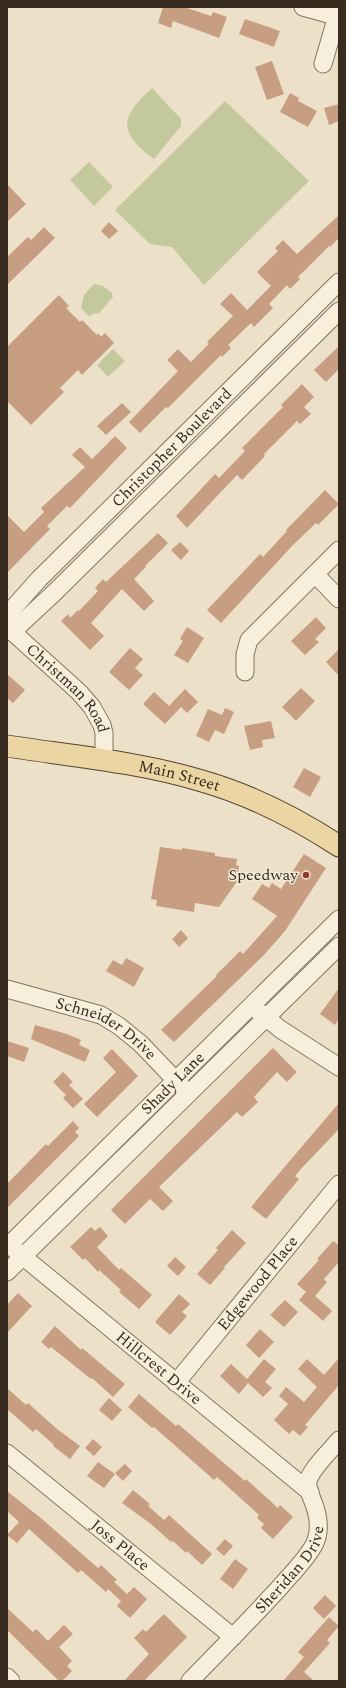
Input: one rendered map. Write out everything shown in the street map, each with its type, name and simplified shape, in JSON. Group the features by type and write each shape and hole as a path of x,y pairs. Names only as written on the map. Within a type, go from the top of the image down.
{"main road":[{"name":"Main Street","path":"7,746 160,770 201,780 266,804 339,846"}],"street":[{"path":"303,7 338,17 324,64"},
{"name":"Christopher Boulevard","path":"7,615 39,578 339,282"},
{"name":"Christopher Boulevard","path":"9,630 55,592 339,311"},
{"path":"245,672 245,654 249,640 339,550"},
{"path":"315,574 339,599"},
{"name":"Christman Road","path":"9,630 79,692 92,707 102,725 104,733 104,761"},
{"name":"Shady Lane","path":"8,1245 339,919"},
{"name":"Shady Lane","path":"7,1272 339,946"},
{"name":"Schneider Drive","path":"7,989 102,1015 119,1026 141,1044 189,1094"},
{"path":"252,1006 266,1019 339,1067"},
{"name":"Edgewood Place","path":"176,1383 339,1184"},
{"name":"Hillcrest Drive","path":"8,1245 310,1492"},
{"name":"Sheridan Drive","path":"190,1681 293,1572 316,1541 318,1513 310,1492 308,1481 311,1473 339,1440"},
{"name":"Joss Place","path":"7,1453 233,1637"},
{"path":"7,1677 11,1681"}],"green space":[{"path":"152,88 181,119 181,126 154,159 134,141 129,133 127,125 133,108"},
{"path":"225,101 309,181 204,285 172,247 150,244 115,210"},
{"path":"89,162 113,187 94,206 70,180"},
{"path":"94,284 103,286 112,293 113,297 99,313 92,314 90,317 81,308 84,295"},
{"path":"113,349 125,361 108,377 97,365"}],"building":[{"path":"163,7 184,7 211,16 213,12 227,17 219,38 173,21 171,28 158,23"},
{"path":"245,19 280,31 274,47 239,34"},
{"path":"272,61 284,94 267,100 255,67"},
{"path":"290,93 299,98 298,101 317,111 308,127 280,112"},
{"path":"339,104 339,121 329,125 324,108"},
{"path":"7,184 26,204 7,222"},
{"path":"339,215 339,238 298,277 300,279 290,289 287,285 269,304 273,308 254,327 251,323 228,345 231,348 222,357 221,355 168,408 166,407 140,433 129,422 178,371 167,360 178,349 191,362 209,344 207,342 233,316 220,304 231,293 247,310 271,286 257,272 278,251 275,248 283,240 297,254"},
{"path":"109,222 118,231 109,239 101,231"},
{"path":"44,227 55,238 7,285 7,257 28,237 31,240"},
{"path":"59,295 69,306 66,308 80,322 82,320 101,337 105,333 114,343 82,375 78,370 60,388 64,392 31,425 7,401 7,347"},
{"path":"339,346 339,369 326,382 314,370"},
{"path":"302,384 314,397 304,407 311,414 300,424 297,421 264,454 265,456 242,480 237,475 187,528 176,516 215,474 219,478 245,451 242,448 283,407 281,405"},
{"path":"122,403 131,412 106,435 97,426"},
{"path":"115,436 127,448 70,508 67,506 47,526 50,529 7,573 7,515 24,532 44,512 41,508 85,467 72,455 80,447 92,459"},
{"path":"325,490 339,504 318,525 316,523 293,545 221,623 207,610 260,554 263,557 287,531 286,530"},
{"path":"158,533 168,543 134,579 154,601 144,611 122,589 91,623 104,636 90,650 61,621 68,614 70,618 78,610 79,611 98,591 95,588 103,579 106,582"},
{"path":"180,542 189,551 181,560 171,550"},
{"path":"316,617 326,628 315,639 319,642 305,655 291,641"},
{"path":"187,627 204,638 188,663 174,655 183,641 180,639"},
{"path":"130,648 143,659 135,668 143,675 129,690 109,672"},
{"path":"339,649 339,676 326,662"},
{"path":"7,674 25,690 13,703 7,698"},
{"path":"301,688 315,701 296,721 282,707"},
{"path":"185,689 198,702 187,713 181,707 165,724 143,704 154,692 169,706"},
{"path":"225,708 234,712 224,734 215,730 209,742 196,736 208,709 222,715"},
{"path":"271,721 275,738 262,740 263,747 250,750 244,726"},
{"path":"304,768 321,777 310,797 293,787"},
{"path":"160,847 182,850 182,848 215,853 215,856 237,859 236,865 239,866 236,883 219,907 195,903 194,912 156,906 157,900 151,899"},
{"path":"304,854 326,868 285,931 264,955 174,1042 161,1030 217,976 216,975 240,951 243,954 277,916 252,899 262,884 269,888 272,883 281,889"},
{"path":"181,930 188,938 179,947 172,939"},
{"path":"126,958 144,968 134,987 106,971 113,960 122,965"},
{"path":"339,988 339,1019 335,1025 320,1014"},
{"path":"35,1025 67,1034 81,1040 79,1045 90,1050 85,1062 31,1039"},
{"path":"7,1041 29,1048 24,1062 7,1056"},
{"path":"273,1048 297,1072 287,1082 277,1072 254,1097 258,1102 242,1117 237,1112 159,1187 173,1201 163,1211 150,1199 125,1224 111,1210"},
{"path":"112,1049 138,1076 97,1117 84,1104 116,1072 103,1058"},
{"path":"63,1072 73,1082 69,1085 83,1099 73,1108 63,1098 66,1095 53,1082"},
{"path":"339,1103 339,1129 295,1176 299,1179 266,1219 251,1207"},
{"path":"73,1121 79,1128 75,1132 79,1136 7,1208 7,1184 46,1144 48,1146"},
{"path":"91,1227 95,1231 100,1227 108,1236 97,1247 119,1270 121,1268 152,1295 139,1309 119,1292 121,1290 99,1270 98,1272 85,1258 83,1260 70,1247"},
{"path":"232,1230 246,1243 210,1285 197,1274 218,1250 216,1248"},
{"path":"333,1241 339,1245 339,1262 324,1279 327,1282 315,1296 332,1311 323,1321 299,1300 306,1292 297,1284 319,1260 317,1259"},
{"path":"175,1257 186,1267 178,1276 167,1266"},
{"path":"18,1293 32,1306 7,1333 7,1305"},
{"path":"179,1294 190,1304 182,1312 187,1316 170,1335 155,1322"},
{"path":"285,1300 298,1312 284,1327 270,1315"},
{"path":"55,1326 81,1350 82,1348 125,1384 113,1397 92,1378 91,1379 51,1347 49,1349 41,1342"},
{"path":"260,1329 274,1342 259,1358 246,1345"},
{"path":"339,1358 339,1385 305,1425 308,1427 300,1436 293,1430 289,1434 274,1420 288,1404 279,1396 286,1387 304,1402 317,1387 298,1369 307,1359 324,1375"},
{"path":"264,1359 276,1369 265,1382 272,1388 263,1397 248,1383 239,1394 220,1376 231,1364 247,1379"},
{"path":"7,1388 26,1405 28,1403 57,1429 80,1446 70,1459 53,1446 54,1445 36,1429 33,1432 7,1409"},
{"path":"139,1394 176,1426 178,1424 245,1481 246,1479 278,1508 280,1505 293,1517 273,1539 261,1528 264,1524 257,1518 259,1515 217,1477 214,1480 154,1427 152,1428 128,1407"},
{"path":"109,1398 122,1410 112,1421 99,1410"},
{"path":"93,1439 102,1447 94,1456 85,1448"},
{"path":"98,1462 115,1474 104,1488 87,1476"},
{"path":"125,1464 132,1471 123,1481 115,1473"},
{"path":"133,1490 150,1504 148,1506 164,1520 169,1515 212,1554 202,1565 187,1551 186,1553 173,1541 171,1542 151,1524 122,1503"},
{"path":"7,1491 42,1519 98,1568 101,1565 117,1580 114,1582 127,1594 134,1587 147,1599 130,1618 117,1606 121,1601 108,1589 106,1592 81,1570 78,1573 29,1529 17,1543 7,1535 19,1522 7,1511"},
{"path":"225,1539 233,1546 224,1556 216,1549"},
{"path":"235,1559 248,1569 233,1589 220,1579"},
{"path":"325,1595 336,1606 324,1619 313,1608"},
{"path":"7,1608 33,1632 36,1629 48,1641 64,1625 73,1634 59,1647 72,1661 67,1666 72,1671 62,1681 59,1681 7,1630"},
{"path":"164,1614 187,1637 144,1681 124,1681 149,1654 134,1638 143,1629 146,1632"},
{"path":"329,1617 339,1626 327,1640 330,1643 304,1672 314,1681 283,1681 304,1657 298,1652"}],"place":[{"name":"Speedway","path":"306,875"}]}
